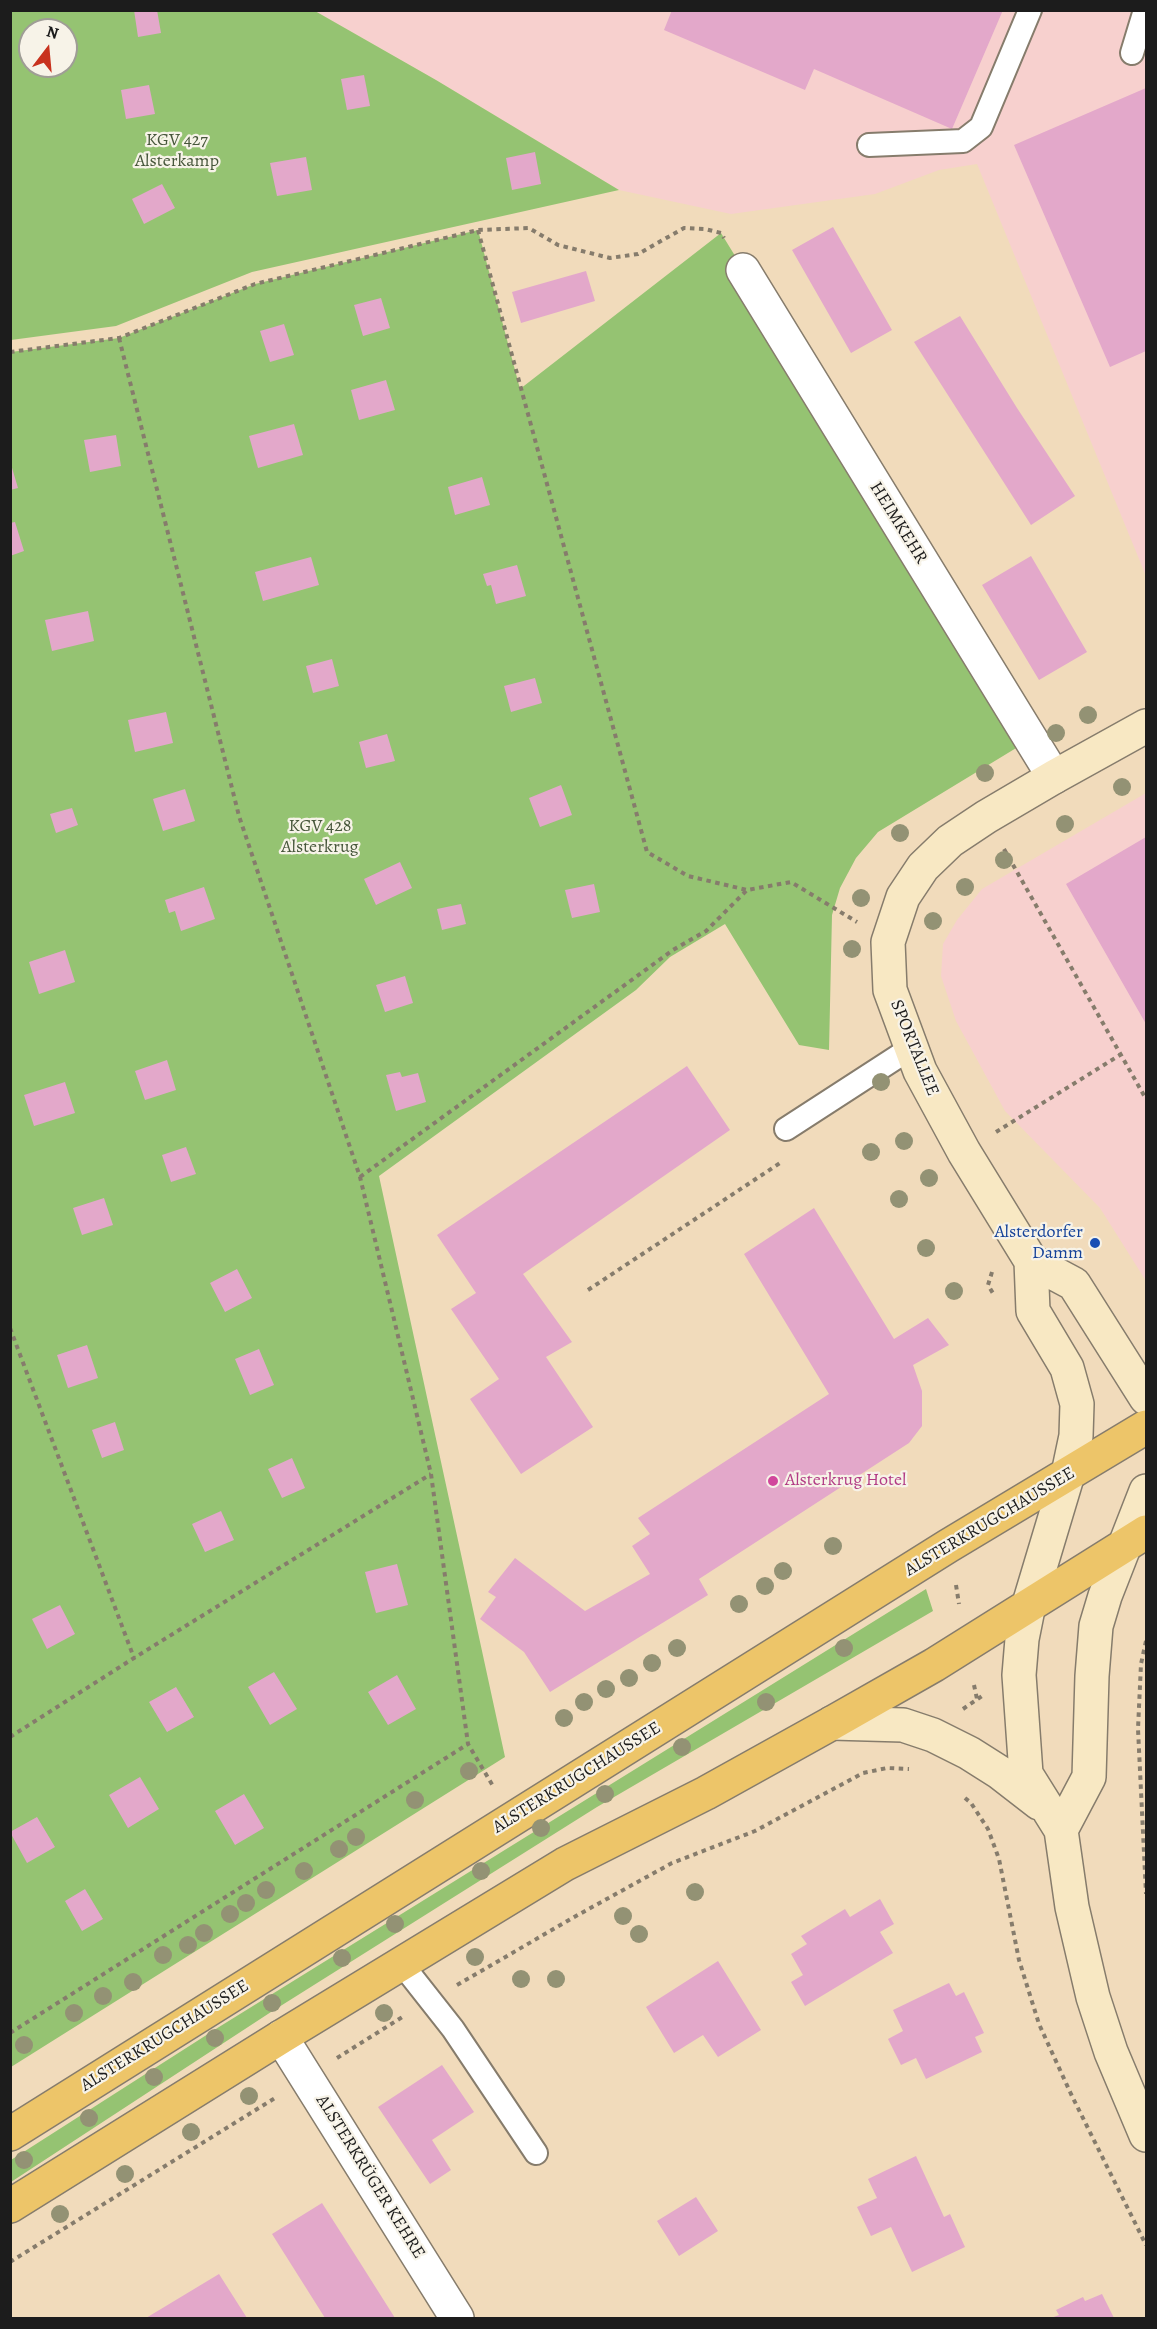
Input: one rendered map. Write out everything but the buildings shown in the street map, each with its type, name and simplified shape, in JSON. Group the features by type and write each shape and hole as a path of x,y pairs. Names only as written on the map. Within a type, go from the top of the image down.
{"main road":[{"name":"ALSTERKRUGCHAUSSEE","path":"10,2134 546,1797 1146,1427"},
{"path":"10,2206 565,1864 706,1793 934,1665 1137,1538"}],"street":[{"name":"HEIMKEHR","path":"742,270 1054,777"},
{"name":"SPORTALLEE","path":"1029,1604 1068,1474 1076,1436 1077,1404 1066,1368 1033,1311 1031,1261 964,1152 925,1081 911,1048 890,990 888,942 903,897 923,867 950,841 1054,777 1146,726"},
{"path":"1031,1261 1074,1284 1146,1398"},
{"path":"1053,1819 1089,1778 1096,1626 1105,1596 1137,1538 1146,1491"},
{"path":"1029,1604 1022,1639 1019,1675 1026,1774 1053,1819 1093,1997 1111,2052 1146,2135"},
{"path":"832,1723 903,1725 933,1735 969,1753 999,1772 1053,1819"},
{"name":"ALSTERKRÜGER KEHRE","path":"281,2037 457,2319"}],"lane":[{"path":"869,145 963,141 981,128 1030,10"},
{"path":"1132,54 1145,10"},
{"path":"786,1129 911,1048"},
{"path":"401,1963 453,2029 536,2153"}],"path":[{"path":"10,352 119,338 255,284 478,230 530,228 558,245 610,258 638,254 684,228 705,229 721,233 742,270"},
{"path":"478,230 647,852 688,876 747,890 791,882 888,942"},
{"path":"119,338 239,816 360,1177 431,1474 468,1744 493,1786"},
{"path":"986,817 1146,1099"},
{"path":"360,1177 672,950 706,931 747,890"},
{"path":"964,1152 1120,1055"},
{"path":"588,1290 793,1155"},
{"path":"10,1328 134,1658"},
{"path":"10,1737 431,1474"},
{"path":"1146,1641 1141,1664 1138,1729 1146,1894"},
{"path":"10,2033 468,1744"},
{"path":"328,2064 430,2000 672,1863 755,1831 862,1773 887,1768 913,1769"},
{"path":"957,1791 971,1803 988,1829 999,1859 1019,1960 1039,2024 1146,2245"},
{"path":"10,2262 283,2093"}],"shaded area":[{"path":"315,11 1146,11 1146,576 977,164 939,170 875,194 731,214 619,190 436,80"},
{"path":"1146,793 1146,1281 1100,1208 1005,1111 956,1021 941,976 943,944 957,920 982,889"}],"green space":[{"name":"KGV 427 Alsterkamp","path":"10,11 315,11 436,80 619,190 252,272 116,326 11,340"},
{"name":"KGV 428 Alsterkrug","path":"478,230 520,389 721,233 1031,739 878,832 856,858 840,888 832,915 829,1050 799,1045 725,924 670,957 636,990 379,1176 505,1757 11,2067 11,352 119,338 255,284"},
{"path":"926,1589 933,1611 597,1807 271,2012 11,2182 11,2160 219,2027"}],"place":[{"name":"Alsterdorfer Damm","path":"1095,1243"},
{"name":"Alsterkrug Hotel","path":"773,1481"}]}
